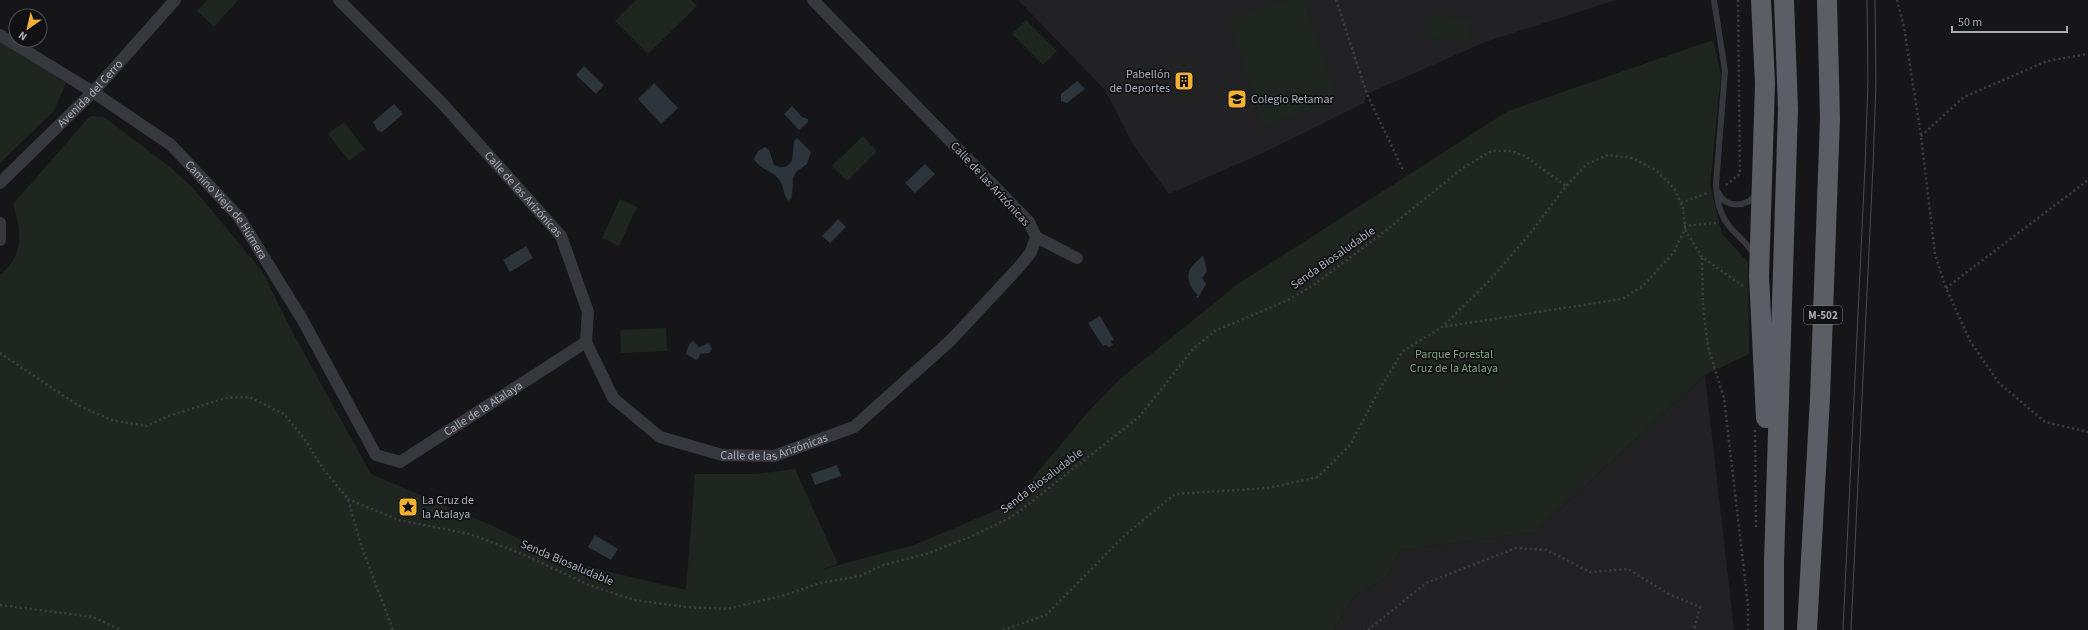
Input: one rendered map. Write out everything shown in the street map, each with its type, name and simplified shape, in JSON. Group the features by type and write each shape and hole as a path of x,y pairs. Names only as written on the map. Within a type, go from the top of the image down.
{"highway":[{"path":"1761,0 1765,84 1760,187 1753,282 1774,562"},
{"path":"1774,630 1774,562 1788,109 1784,0"},
{"name":"M-502","path":"1806,630 1820,398 1830,118 1827,0"},
{"name":"M-502","path":"1820,398 1820,630"}],"street":[{"name":"Avenida del Cerro","path":"0,182 93,92 175,0"},
{"name":"Calle de las Arizónicas","path":"339,0 441,102 561,236 588,312 586,342 613,398 660,437 722,455 774,456 854,427 951,340 1019,268 1032,252 1036,237 1029,222 813,0"},
{"name":"Camino Viejo de Húmera","path":"0,35 93,92 171,145 239,216 302,319 376,456"},
{"path":"0,223 0,240"},
{"path":"1036,237 1077,258"},
{"name":"Calle de la Atalaya","path":"376,456 400,462 586,342"}],"lane":[{"path":"1714,0 1725,71 1716,184 1718,200 1723,216 1730,227 1751,250 1755,258 1753,282"},
{"path":"1716,184 1720,196 1724,201 1735,205 1741,204 1754,197 1760,187"}],"path":[{"path":"1336,0 1367,94 1402,170"},
{"path":"1897,0 1904,27 1921,136 1935,254 1946,288 1970,341 1999,383 2046,422 2088,432"},
{"path":"1921,136 1964,97 2047,61 2088,54"},
{"name":"Senda Biosaludable","path":"348,499 398,520 470,534 522,554 589,585 634,600 686,607 727,609 785,595 820,583 860,576 883,566 929,553 970,537 1012,517 1139,417 1194,348 1215,331 1288,300 1312,286 1380,235 1463,168 1491,151 1511,152 1525,156 1566,186"},
{"path":"1003,630 1046,615 1125,536 1175,494 1268,488 1318,477 1350,446 1378,392 1403,351 1442,327 1488,281 1529,235 1566,186 1587,164 1608,154 1633,158 1657,171 1674,188 1683,208 1685,229 1702,257 1702,306 1708,347 1724,398 1748,605 1748,630"},
{"path":"1946,288 2088,180"},
{"path":"1442,327 1622,299 1643,286 1666,262 1674,252 1685,229"},
{"path":"1702,257 1753,282"},
{"name":"Senda Biosaludable","path":"0,353 76,404 111,420 147,426 168,416 219,399 249,397 284,414 306,440 323,469 348,499 362,546 393,630"},
{"path":"1754,425 1756,535"},
{"path":"1368,630 1426,583 1516,548 1547,550 1590,572 1628,569 1670,594 1700,606 1694,630"},
{"path":"0,605 93,616 121,630"}],"shaded area":[{"name":"Colegio Retamar","path":"1018,0 1616,0 1485,42 1367,94 1364,103 1265,152 1169,194 1134,146 1105,90"},
{"path":"584,66 604,85 596,94 576,75"},
{"path":"1077,81 1085,89 1067,103 1061,101 1061,94"},
{"path":"654,83 678,108 661,124 638,99"},
{"path":"394,104 403,114 382,132 377,130 373,122"},
{"path":"792,106 802,117 808,119 808,122 799,130 784,114"},
{"path":"797,138 811,152 807,164 796,172 793,178 792,197 789,201 785,196 782,184 777,178 760,166 754,159 758,151 765,147 769,150 774,165 779,167 786,166 792,161 794,141"},
{"path":"925,164 935,174 915,193 905,183"},
{"path":"838,219 846,227 830,243 822,236"},
{"path":"526,246 533,258 510,272 503,260"},
{"path":"1203,255 1207,271 1202,278 1206,284 1198,298 1196,297 1198,295 1190,284 1188,275 1195,263"},
{"path":"1100,316 1114,340 1111,341 1113,345 1109,347 1106,345 1103,346 1088,323"},
{"path":"693,341 699,347 709,343 712,349 709,353 700,354 699,358 696,360 686,354 689,344"},
{"path":"1705,375 1734,630 1334,630 1354,596 1386,578 1400,550 1535,532"},
{"path":"837,465 841,476 815,485 811,474"},
{"path":"595,535 618,549 611,560 588,547"}],"green space":[{"path":"207,0 238,0 214,27 197,11"},
{"path":"636,0 691,0 697,6 648,54 615,21"},
{"path":"1290,0 1304,0 1336,101 1262,125 1229,18"},
{"path":"1432,15 1472,19 1470,43 1429,38"},
{"path":"1026,20 1057,51 1043,65 1012,34"},
{"name":"Parque Forestal Cruz de la Atalaya","path":"1713,40 1721,75 1710,185 1722,234 1748,262 1749,354 1705,375 1535,532 1400,550 1386,578 1354,596 1334,630 0,630 0,275 13,259 19,242 18,224 13,204 90,116 104,117 170,167 193,188 262,271 293,333 371,474 493,526 568,562 686,590 695,474 757,474 795,469 838,564 820,570 914,545 1011,504 1087,413 1120,379 1238,284 1508,111"},
{"path":"0,41 8,46 8,48 11,48 66,83 54,111 0,163"},
{"path":"344,122 365,149 349,161 328,134"},
{"path":"863,136 877,151 847,181 832,166"},
{"path":"620,199 637,207 619,246 602,238"},
{"path":"666,328 667,351 621,353 620,330"}],"tram line":[{"path":"1843,630 1865,166 1868,81 1867,0"},
{"path":"1851,630 1873,166 1876,82 1875,0"}],"place":[{"name":"Pabellón de Deportes","path":"1184,81"},
{"name":"Colegio Retamar","path":"1237,99"},
{"name":"La Cruz de la Atalaya","path":"408,507"}]}
